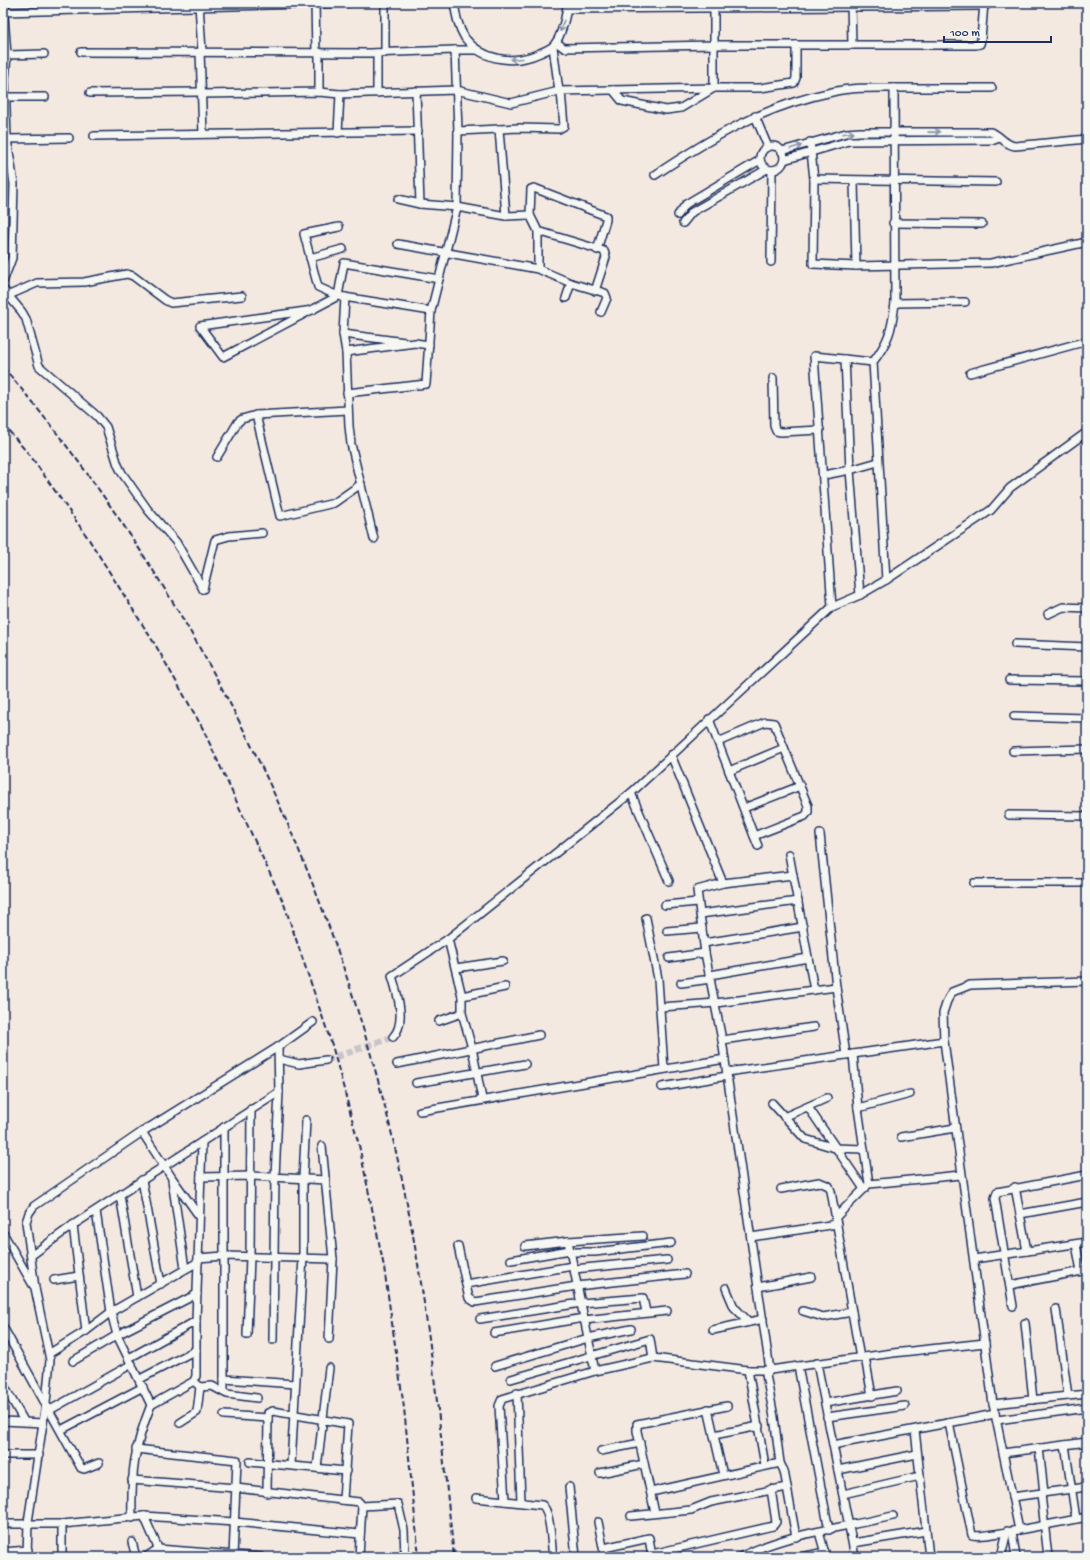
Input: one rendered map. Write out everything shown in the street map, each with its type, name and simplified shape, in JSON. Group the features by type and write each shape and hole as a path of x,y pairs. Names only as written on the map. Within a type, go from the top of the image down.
{"street":[{"path":"3,3 5,51 4,79 6,97 4,108 14,184 12,258 3,282"},
{"path":"3,12 199,5 349,3"},
{"path":"385,3 385,53"},
{"path":"454,3 457,20 465,37 478,50 497,59 517,60 536,54 554,44"},
{"path":"315,4 319,92"},
{"path":"458,131 559,129 564,126 554,44 567,6 986,4 981,40 980,44 976,45 715,45 564,48 554,44"},
{"path":"199,5 203,134"},
{"path":"851,5 852,45"},
{"path":"714,6 714,88"},
{"path":"90,93 319,92 340,94 456,90 510,103 560,91 760,88 794,83 796,78 796,46"},
{"path":"347,393 426,384 431,311 438,279 447,254 458,207 458,131 455,50"},
{"path":"82,52 385,53 478,50"},
{"path":"5,51 44,54"},
{"path":"377,53 377,93"},
{"path":"613,90 622,101 666,110 681,108 714,88"},
{"path":"655,175 703,143 755,116 791,103 832,91 894,88 992,88"},
{"path":"886,580 873,362 883,349 891,334 895,303 893,223 895,141 894,88"},
{"path":"416,91 420,204"},
{"path":"338,133 340,94"},
{"path":"6,97 45,96"},
{"path":"755,116 768,147"},
{"path":"499,129 506,216"},
{"path":"94,136 418,131"},
{"path":"782,151 846,133 982,131 994,133 1008,145 1015,146 1087,139"},
{"path":"7,139 70,138"},
{"path":"784,160 849,141 994,140 999,138"},
{"path":"810,142 814,180 813,264 856,266 991,263 1087,242"},
{"path":"678,215 686,204 760,160 764,150 768,147 776,147 782,151 784,160 780,168 769,170 692,212 684,224"},
{"path":"760,160 769,170 771,262"},
{"path":"814,180 996,182"},
{"path":"854,181 856,266"},
{"path":"538,269 538,231 530,215 530,192 531,189 534,188 603,214 606,220 597,250"},
{"path":"398,199 420,204 458,207 506,216 530,215"},
{"path":"893,223 982,224"},
{"path":"339,227 304,234 318,287 342,297 431,311"},
{"path":"538,231 604,251 606,253 595,291"},
{"path":"398,244 447,254 538,269 571,283 607,295 601,312"},
{"path":"310,258 343,249"},
{"path":"374,539 351,444 347,393 346,352 343,334 342,297 344,263 438,279"},
{"path":"242,296 174,303 165,300 130,274 84,282 37,283 5,292 26,319 39,366 97,416 106,427 122,473 148,510 176,542 203,589 215,540 262,533"},
{"path":"566,298 571,283"},
{"path":"313,310 200,326 223,357 313,310 342,297"},
{"path":"895,303 965,302"},
{"path":"343,334 429,345"},
{"path":"970,373 1087,341"},
{"path":"346,352 415,344"},
{"path":"832,608 824,475 814,356 873,362"},
{"path":"845,359 850,470 860,595"},
{"path":"773,378 773,421 776,431 820,430"},
{"path":"216,457 238,422 242,419 256,416 348,410"},
{"path":"256,416 280,516 334,503 361,484"},
{"path":"393,1037 399,1023 399,1003 392,976 448,939 631,793 709,719 832,608 860,595 886,580 991,510 1010,488 1087,432"},
{"path":"824,475 850,470 878,462"},
{"path":"1048,614 1063,608 1087,608"},
{"path":"1016,644 1087,647"},
{"path":"1009,680 1087,681"},
{"path":"1014,716 1087,718"},
{"path":"709,719 758,846"},
{"path":"718,742 769,722 774,723 808,806 808,812 805,816 754,836"},
{"path":"729,771 784,748"},
{"path":"1013,751 1087,749"},
{"path":"671,756 723,883"},
{"path":"744,808 800,786"},
{"path":"631,793 670,881"},
{"path":"1009,815 1087,816"},
{"path":"820,834 836,987 858,1108 864,1149 866,1186"},
{"path":"789,854 814,990"},
{"path":"793,875 723,883 697,890 705,953 716,1002 725,1059 763,1319 770,1370 766,1375 767,1382 774,1416 780,1464 784,1471 796,1537"},
{"path":"974,883 1087,882"},
{"path":"700,914 798,901"},
{"path":"666,905 698,902"},
{"path":"646,918 655,960 661,1007 664,1069"},
{"path":"704,943 803,927"},
{"path":"667,931 702,928"},
{"path":"448,939 462,996 462,1013 472,1048 482,1099"},
{"path":"669,958 705,953"},
{"path":"680,983 808,958"},
{"path":"456,968 503,961"},
{"path":"1016,1557 1012,1497 993,1404 974,1259 961,1175 944,1041 943,1013 952,992 960,987 980,984 1087,981"},
{"path":"462,996 505,987"},
{"path":"661,1007 716,1002 836,987"},
{"path":"439,1021 462,1013"},
{"path":"3,1552 27,1554 28,1522 46,1403 50,1353 35,1288 32,1255 26,1222 29,1212 34,1206 142,1132 278,1047 313,1022"},
{"path":"722,1040 814,1027"},
{"path":"397,1064 538,1035"},
{"path":"662,1087 727,1074 849,1054 944,1041"},
{"path":"273,1340 275,1177 279,1092 278,1047"},
{"path":"279,1059 299,1064 326,1060"},
{"path":"420,1111 482,1099 725,1059"},
{"path":"416,1083 525,1064"},
{"path":"32,1255 73,1225 279,1092"},
{"path":"858,1108 910,1094"},
{"path":"784,1117 828,1098"},
{"path":"772,1103 805,1139 835,1148 864,1149"},
{"path":"808,1107 835,1148 866,1186"},
{"path":"247,1335 252,1176 252,1109"},
{"path":"291,1466 303,1258 303,1178 306,1120"},
{"path":"224,1127 224,1392"},
{"path":"900,1137 955,1128"},
{"path":"142,1132 199,1216"},
{"path":"132,1518 132,1480 136,1449 151,1404 194,1381 196,1376 196,1321 202,1142"},
{"path":"322,1146 333,1259 329,1339"},
{"path":"751,1237 836,1220 866,1186 961,1175"},
{"path":"1013,1306 995,1198 997,1192 1015,1187 1087,1175"},
{"path":"200,1177 252,1176 326,1180"},
{"path":"172,1178 185,1269"},
{"path":"142,1180 161,1284"},
{"path":"781,1189 824,1182 829,1186 852,1312 872,1396"},
{"path":"1015,1187 1026,1251"},
{"path":"120,1195 137,1296"},
{"path":"1020,1214 1087,1202"},
{"path":"96,1211 111,1312 117,1335 151,1404"},
{"path":"73,1225 86,1331"},
{"path":"3,1233 35,1288"},
{"path":"526,1246 568,1241 643,1236"},
{"path":"568,1241 595,1371"},
{"path":"974,1259 1087,1242"},
{"path":"511,1260 570,1251 595,1252 671,1243"},
{"path":"1010,1285 1084,1271 1076,1244"},
{"path":"458,1246 469,1298 475,1302 577,1286 684,1274"},
{"path":"50,1353 86,1331 111,1312 137,1296 161,1284 198,1260 224,1256 333,1259"},
{"path":"466,1284 574,1268 667,1260"},
{"path":"54,1280 79,1276"},
{"path":"758,1287 811,1277"},
{"path":"726,1288 734,1308 749,1322"},
{"path":"73,1361 117,1335 197,1294"},
{"path":"480,1319 581,1303 643,1298 646,1312"},
{"path":"1056,1309 1068,1396"},
{"path":"494,1333 584,1319 667,1311"},
{"path":"803,1311 823,1317 852,1312"},
{"path":"713,1330 763,1319"},
{"path":"50,1410 196,1321"},
{"path":"1025,1323 1033,1400"},
{"path":"3,1327 82,1469 99,1463"},
{"path":"495,1366 588,1338 631,1330"},
{"path":"512,1379 592,1354 650,1339 653,1358"},
{"path":"505,1501 499,1406 502,1399 517,1394 595,1371 653,1358 748,1370 770,1370 863,1357 985,1343"},
{"path":"140,1379 196,1350"},
{"path":"817,1363 855,1557"},
{"path":"798,1366 829,1530"},
{"path":"317,1468 329,1368"},
{"path":"748,1370 766,1465"},
{"path":"224,1379 295,1384"},
{"path":"194,1381 200,1387 212,1386 224,1392 257,1398"},
{"path":"3,1384 24,1421"},
{"path":"61,1430 143,1387"},
{"path":"180,1423 197,1412 200,1387"},
{"path":"825,1404 897,1391"},
{"path":"517,1394 521,1502"},
{"path":"993,1404 1087,1394"},
{"path":"655,1514 636,1426 639,1423 727,1406"},
{"path":"827,1417 905,1406"},
{"path":"833,1445 949,1423 1087,1408"},
{"path":"708,1409 723,1475"},
{"path":"267,1493 268,1418 270,1411 346,1422 349,1426 343,1500"},
{"path":"224,1415 268,1418"},
{"path":"3,1421 43,1423"},
{"path":"949,1423 970,1532 974,1536 1076,1519 1087,1520"},
{"path":"714,1435 759,1426"},
{"path":"915,1430 926,1531 927,1557"},
{"path":"1003,1453 1087,1442"},
{"path":"601,1451 640,1443"},
{"path":"1065,1445 1076,1519"},
{"path":"1039,1448 1044,1525 1048,1557"},
{"path":"136,1449 237,1460 233,1556"},
{"path":"838,1470 917,1454"},
{"path":"3,1455 39,1455"},
{"path":"250,1462 346,1471"},
{"path":"600,1473 644,1464"},
{"path":"651,1492 766,1465 780,1464"},
{"path":"843,1494 920,1476"},
{"path":"132,1480 236,1488 267,1493 359,1502 362,1506 359,1557"},
{"path":"631,1516 691,1510 711,1502 786,1486"},
{"path":"1012,1497 1087,1486"},
{"path":"569,1487 576,1557"},
{"path":"604,1548 649,1538 652,1555 773,1526 776,1522 771,1489"},
{"path":"476,1498 542,1505 547,1511 553,1557"},
{"path":"362,1506 398,1504 404,1530 405,1557"},
{"path":"3,1524 28,1522 62,1524 144,1516 234,1522 360,1534"},
{"path":"144,1516 162,1557"},
{"path":"740,1557 756,1548 796,1537 893,1516"},
{"path":"598,1522 606,1557"},
{"path":"62,1524 62,1557"},
{"path":"1001,1557 1013,1530"},
{"path":"852,1543 926,1531"},
{"path":"802,1557 825,1554 820,1532"},
{"path":"132,1542 136,1557"},
{"path":"146,1557 158,1549 261,1557"}],"tunnel":[{"path":"326,1060 393,1037"}],"railway":[{"path":"3,367 73,455 138,547 197,644 251,744 298,847 338,953 373,1061 400,1170 410,1218 426,1314 454,1557"},
{"path":"3,424 32,458 88,538 156,646 202,727 284,904 332,1045 359,1145 384,1267 404,1408 419,1557"}]}
